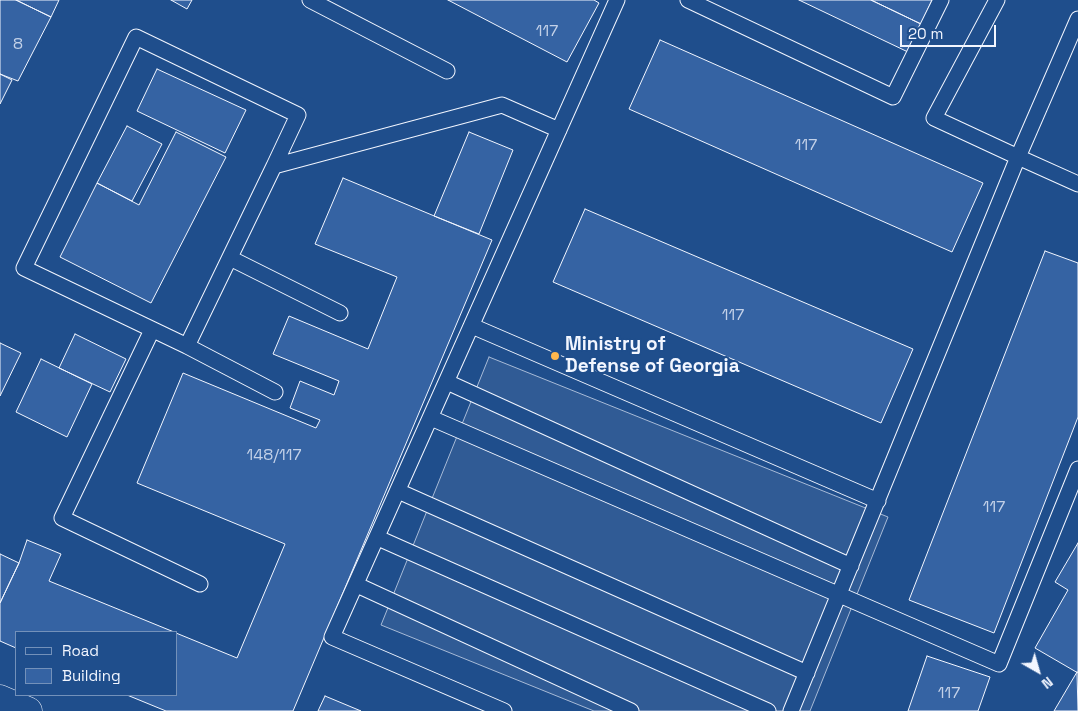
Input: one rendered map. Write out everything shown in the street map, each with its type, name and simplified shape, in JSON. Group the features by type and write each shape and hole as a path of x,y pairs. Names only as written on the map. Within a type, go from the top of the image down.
{"main road":[{"path":"0,699 28,711"}],"lane":[{"path":"310,0 447,71"},
{"path":"504,711 332,637 357,585 617,0"},
{"path":"688,0 893,98 941,0"},
{"path":"997,0 934,118 1078,184"},
{"path":"790,711 878,502 1018,157 1078,19"},
{"path":"187,346 298,115 136,37 24,268 187,346 275,392"},
{"path":"274,166 502,105 559,130"},
{"path":"230,258 340,313"},
{"path":"472,326 878,502"},
{"path":"152,330 62,518 200,584"},
{"path":"447,382 851,566"},
{"path":"431,418 999,664 1078,469"},
{"path":"398,492 807,673"},
{"path":"378,538 768,711"},
{"path":"357,585 631,711"}],"shaded area":[{"path":"489,357 888,517 810,711 594,711 381,625"}],"building":[{"path":"0,0 16,0 51,17 18,81 0,74"},
{"path":"16,0 59,0 51,17"},
{"path":"171,0 192,0 187,9"},
{"path":"448,0 594,0 599,3 567,62"},
{"path":"799,0 871,0 921,24 908,52"},
{"path":"871,0 932,0 921,24"},
{"path":"660,40 983,183 952,252 629,109"},
{"path":"157,69 246,110 225,153 137,111"},
{"path":"0,74 12,80 0,104"},
{"path":"127,126 162,144 132,201 97,183"},
{"path":"176,132 226,157 151,303 60,257 97,183 139,205"},
{"path":"469,132 513,150 479,234 434,216"},
{"path":"343,178 492,240 293,711 166,711 129,696 178,696 178,634 237,658 285,544 137,483 183,373 316,428 320,420 290,408 300,381 334,395 339,381 273,354 289,316 368,349 397,277 315,244"},
{"path":"585,209 913,349 881,423 553,282"},
{"path":"1045,251 1078,263 1078,417 994,633 909,600"},
{"path":"75,334 126,359 110,392 59,368"},
{"path":"0,343 21,353 0,396"},
{"path":"41,359 92,384 67,437 16,412"},
{"path":"27,540 61,554 49,581 172,631 15,631 15,648 0,641 0,603 19,563"},
{"path":"1078,543 1078,673 1035,648 1068,590 1055,582"},
{"path":"0,554 19,563 0,603"},
{"path":"927,656 990,677 978,711 908,711"},
{"path":"1077,672 1078,711 1054,711"},
{"path":"325,696 361,711 318,711"}],"place":[{"name":"Ministry of Defense of Georgia","path":"555,356"}]}
